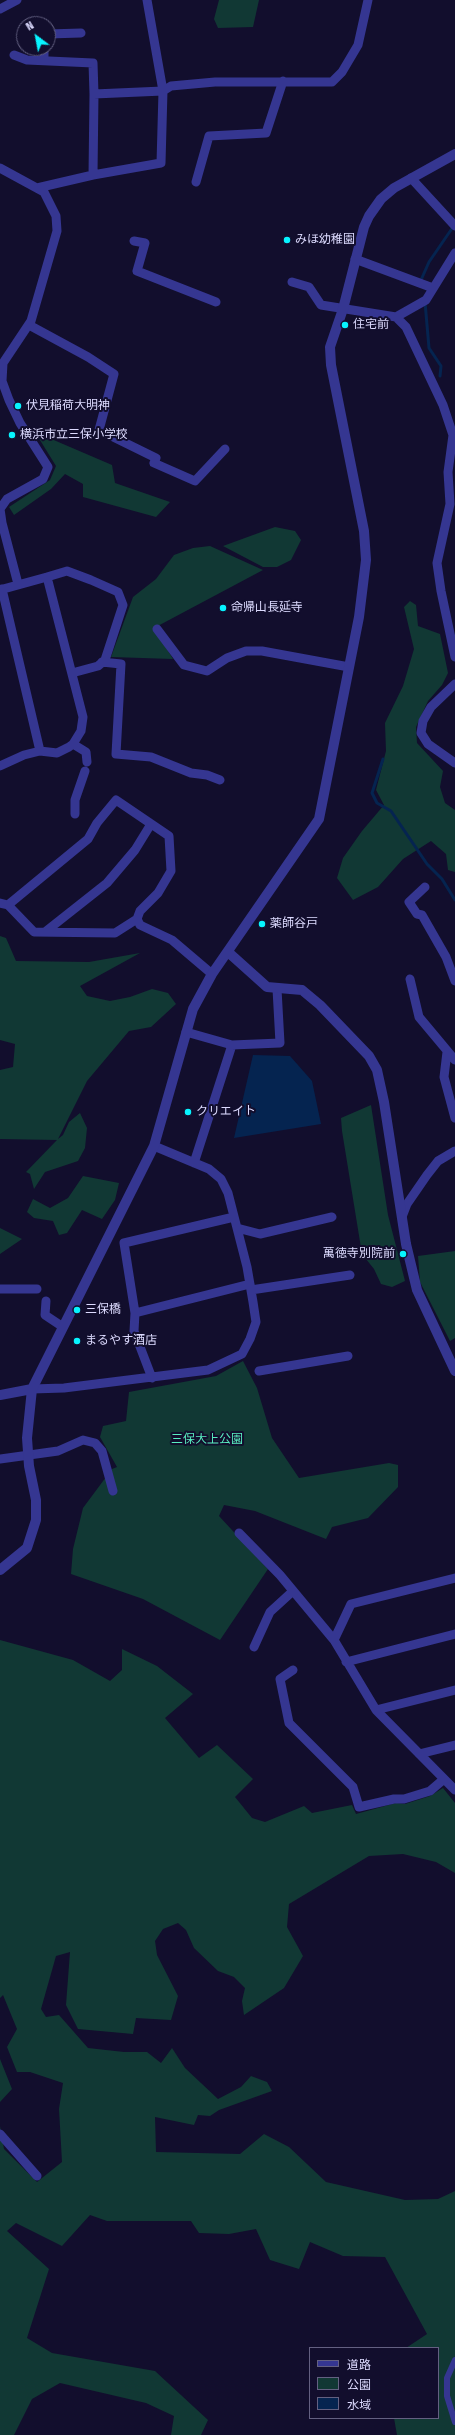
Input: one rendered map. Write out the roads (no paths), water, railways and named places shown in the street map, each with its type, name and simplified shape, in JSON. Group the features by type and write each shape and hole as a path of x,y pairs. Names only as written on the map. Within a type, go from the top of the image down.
{"street":[{"path":"0,9 17,0"},
{"path":"37,188 94,175 161,163 163,91 147,0"},
{"path":"94,94 163,91 171,86 215,82 332,82 342,72 358,45 368,0"},
{"path":"56,34 81,33"},
{"path":"14,55 28,60 93,63 94,175"},
{"path":"196,182 209,136 266,133 283,81"},
{"path":"0,1570 27,1548 36,1520 36,1500 29,1466 27,1438 32,1389 100,1249 125,1206 154,1146 193,1009 212,974 319,818 365,582 366,560 364,531 331,365 330,347 343,308 355,259 369,216 381,199 411,178 455,154"},
{"path":"0,168 44,192 51,203 56,216 57,231 29,325 4,360 2,381 20,423 48,467 43,479 7,500 0,509 2,523 18,584"},
{"path":"411,178 455,226"},
{"path":"134,241 145,243 137,271 216,302"},
{"path":"396,317 426,300 455,253"},
{"path":"355,259 433,288"},
{"path":"292,282 309,287 321,305 396,317 406,327 443,405 453,435 448,472 450,504 437,563 441,591 455,657"},
{"path":"29,325 88,357 114,374 99,430 156,458 154,463 195,481 225,449"},
{"path":"40,751 1,590 67,571 118,592 123,605 102,662 98,666 72,673"},
{"path":"0,766 40,751 57,752 73,744 81,731 82,717 47,577"},
{"path":"157,629 184,665 207,671 227,658 246,651 262,651 349,667"},
{"path":"102,662 121,664 116,754 151,757 191,772 207,775 220,780"},
{"path":"455,684 431,707 423,721 422,733 428,744 455,763"},
{"path":"73,744 86,752 87,762"},
{"path":"75,814 75,800 85,771"},
{"path":"116,800 151,824 169,836 171,872 158,893 140,911 137,919 116,933 34,932 4,904 88,839 97,823 116,800"},
{"path":"45,932 107,883 135,850 151,824"},
{"path":"425,887 408,902 417,914 422,915 446,957 455,981"},
{"path":"137,919 140,925 172,940 212,974"},
{"path":"228,952 266,987 302,990 320,1005 369,1056 377,1070 384,1102 402,1217 417,1290 455,1371"},
{"path":"410,979 419,1017 455,1060"},
{"path":"186,1032 232,1046 280,1043 277,988"},
{"path":"194,1163 232,1046"},
{"path":"447,1052 444,1077 455,1118"},
{"path":"0,1395 32,1389 64,1388 208,1370 242,1354 256,1322 251,1287 228,1193 221,1179 209,1169 154,1146"},
{"path":"402,1217 407,1204 426,1175 438,1161 455,1151"},
{"path":"152,1378 134,1331 135,1313 124,1243 234,1216"},
{"path":"237,1228 260,1234 332,1217"},
{"path":"135,1313 251,1287 350,1275"},
{"path":"0,1289 37,1289"},
{"path":"46,1301 45,1315 63,1326"},
{"path":"259,1371 348,1356"},
{"path":"0,1459 58,1451 83,1440 95,1443 102,1451 113,1491"},
{"path":"239,1533 293,1591 334,1640 376,1710 455,1790"},
{"path":"334,1640 351,1604 455,1578"},
{"path":"254,1647 270,1612 293,1591"},
{"path":"346,1662 455,1634"},
{"path":"293,1670 280,1679 289,1722 353,1787 359,1806 394,1799 404,1799 430,1791 444,1779"},
{"path":"376,1710 455,1690"},
{"path":"419,1754 455,1745"},
{"path":"0,2134 37,2176"},
{"path":"455,2360 447,2378 447,2396 455,2422"}],"water":[{"path":"253,1055 290,1056 312,1081 321,1124 234,1138"}],"waterway":[{"path":"421,280 429,262 453,227"},
{"path":"425,302 429,348 441,366 440,376"},
{"path":"383,759 372,793 377,803 391,811 427,864 442,879 455,900"}],"place":[{"name":"みほ幼稚園","path":"287,240"},
{"name":"住宅前","path":"345,325"},
{"name":"伏見稲荷大明神","path":"18,406"},
{"name":"横浜市立三保小学校","path":"12,435"},
{"name":"命帰山長延寺","path":"223,608"},
{"name":"薬師谷戸","path":"262,924"},
{"name":"クリエイト","path":"188,1112"},
{"name":"萬徳寺別院前","path":"403,1254"},
{"name":"三保橋","path":"77,1310"},
{"name":"まるやす酒店","path":"77,1341"}],"park label":[{"name":"三保大上公園","path":"207,1440"}]}
